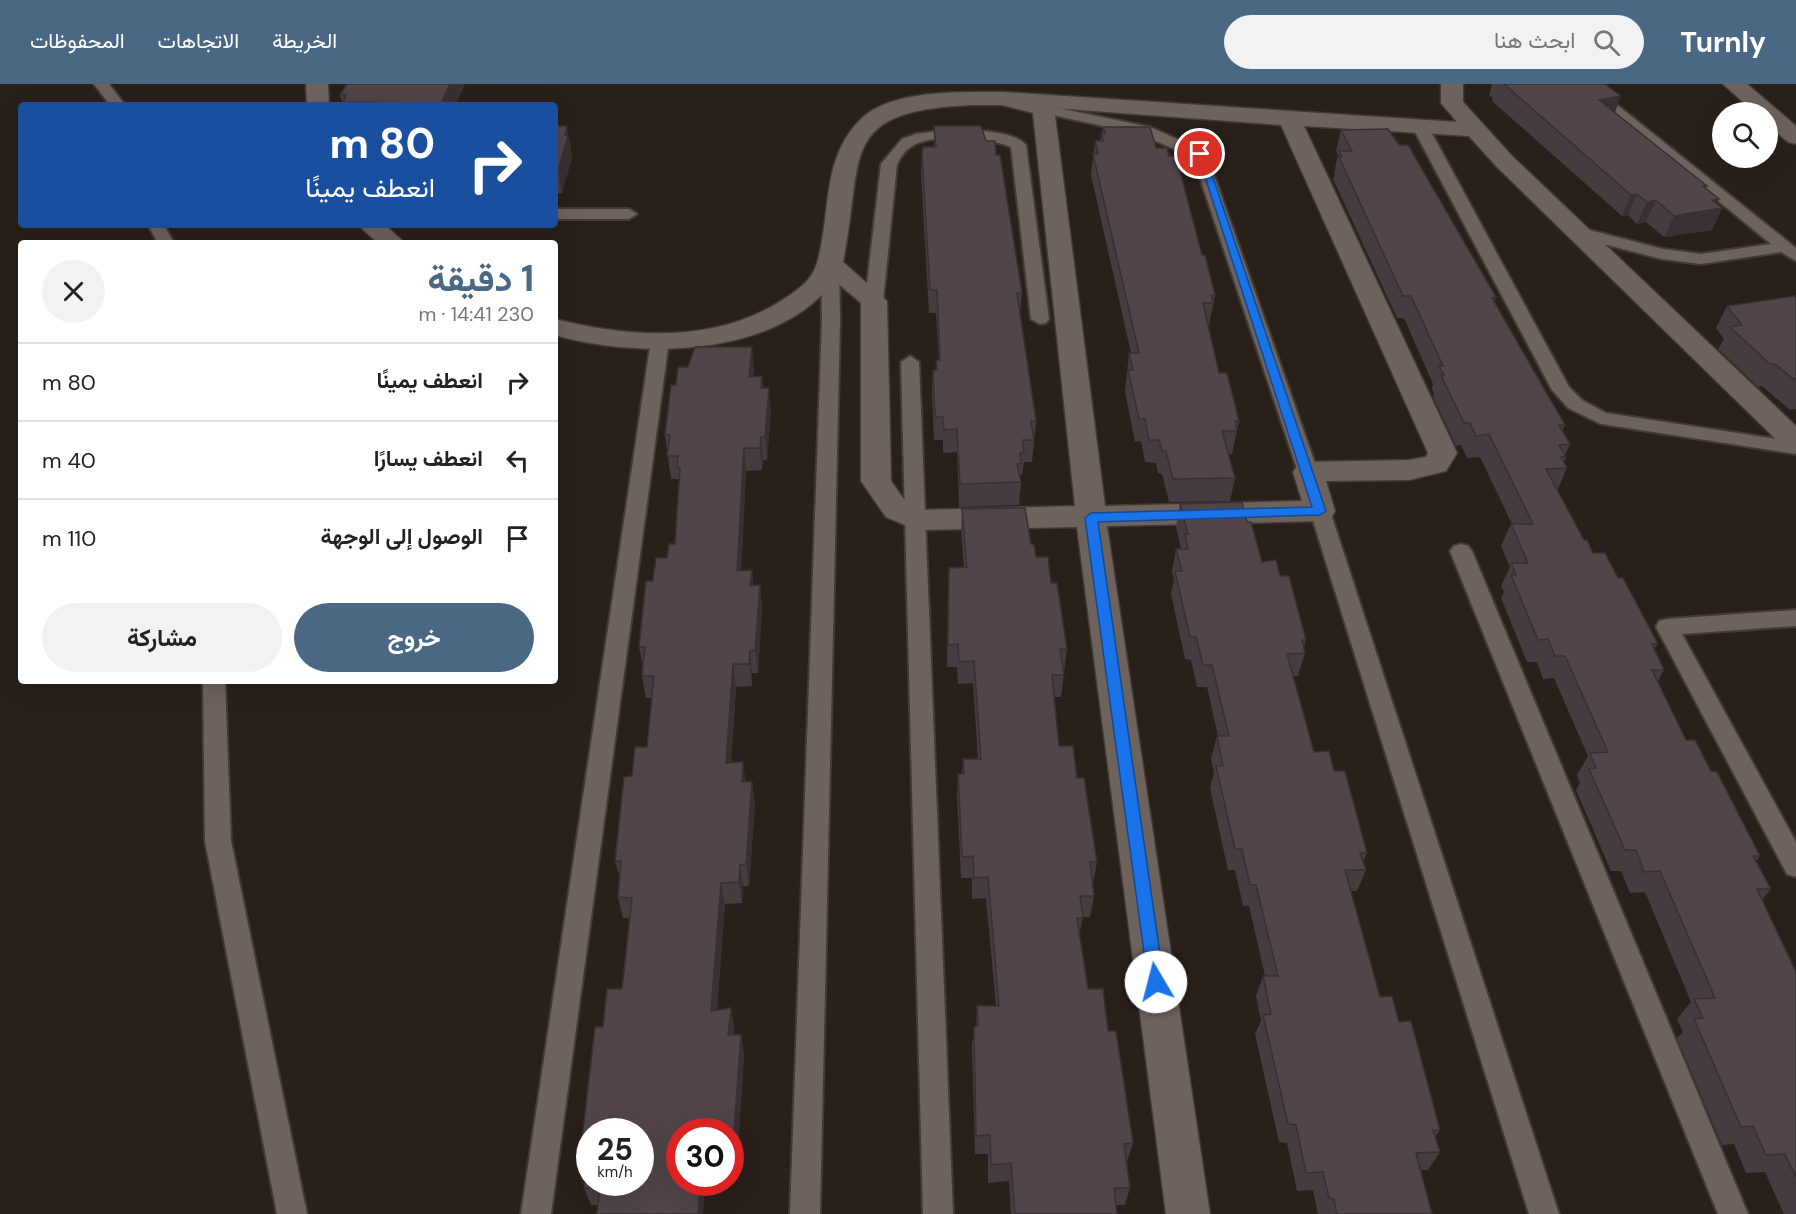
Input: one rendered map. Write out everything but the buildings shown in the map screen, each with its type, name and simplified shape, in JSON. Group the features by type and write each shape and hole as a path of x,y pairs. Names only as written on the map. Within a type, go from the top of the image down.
{"street":[{"path":"317,84 318,102"},
{"path":"1452,84 1452,103 1475,129 1578,232 1796,442"},
{"path":"1734,84 1796,137"},
{"path":"558,328 625,341 688,340 739,330 791,308 816,287 830,264 841,171 855,141 872,121 900,108 940,100 1003,98 1421,128 1475,129"},
{"path":"1003,98 1044,109 1091,518 1188,1214"},
{"path":"830,264 874,301 876,481 887,502 900,514 917,520 1091,518 1320,511 1308,472 1410,470 1436,464 1443,453 1289,118"},
{"path":"374,228 389,240"}],"lane":[{"path":"101,84 116,102"},
{"path":"1582,84 1790,251"},
{"path":"1044,109 1157,134 1180,142 1200,154 1308,472"},
{"path":"1421,128 1561,390 1575,404 1601,418 1796,448"},
{"path":"874,301 889,164 896,151 907,141 922,136 987,135 1010,139 1018,145 1040,319"},
{"path":"558,214 629,214"},
{"path":"1578,232 1662,254 1701,259 1790,251"},
{"path":"805,1214 831,320 830,264"},
{"path":"536,1214 660,340"},
{"path":"910,362 917,520 938,1214"},
{"path":"1320,511 1544,1214"},
{"path":"1461,551 1733,1214"},
{"path":"1796,618 1668,627 1796,866"},
{"path":"214,684 218,841 292,1214"}],"route":[{"path":"1156,982 1091,518 1320,511 1200,154"}]}
